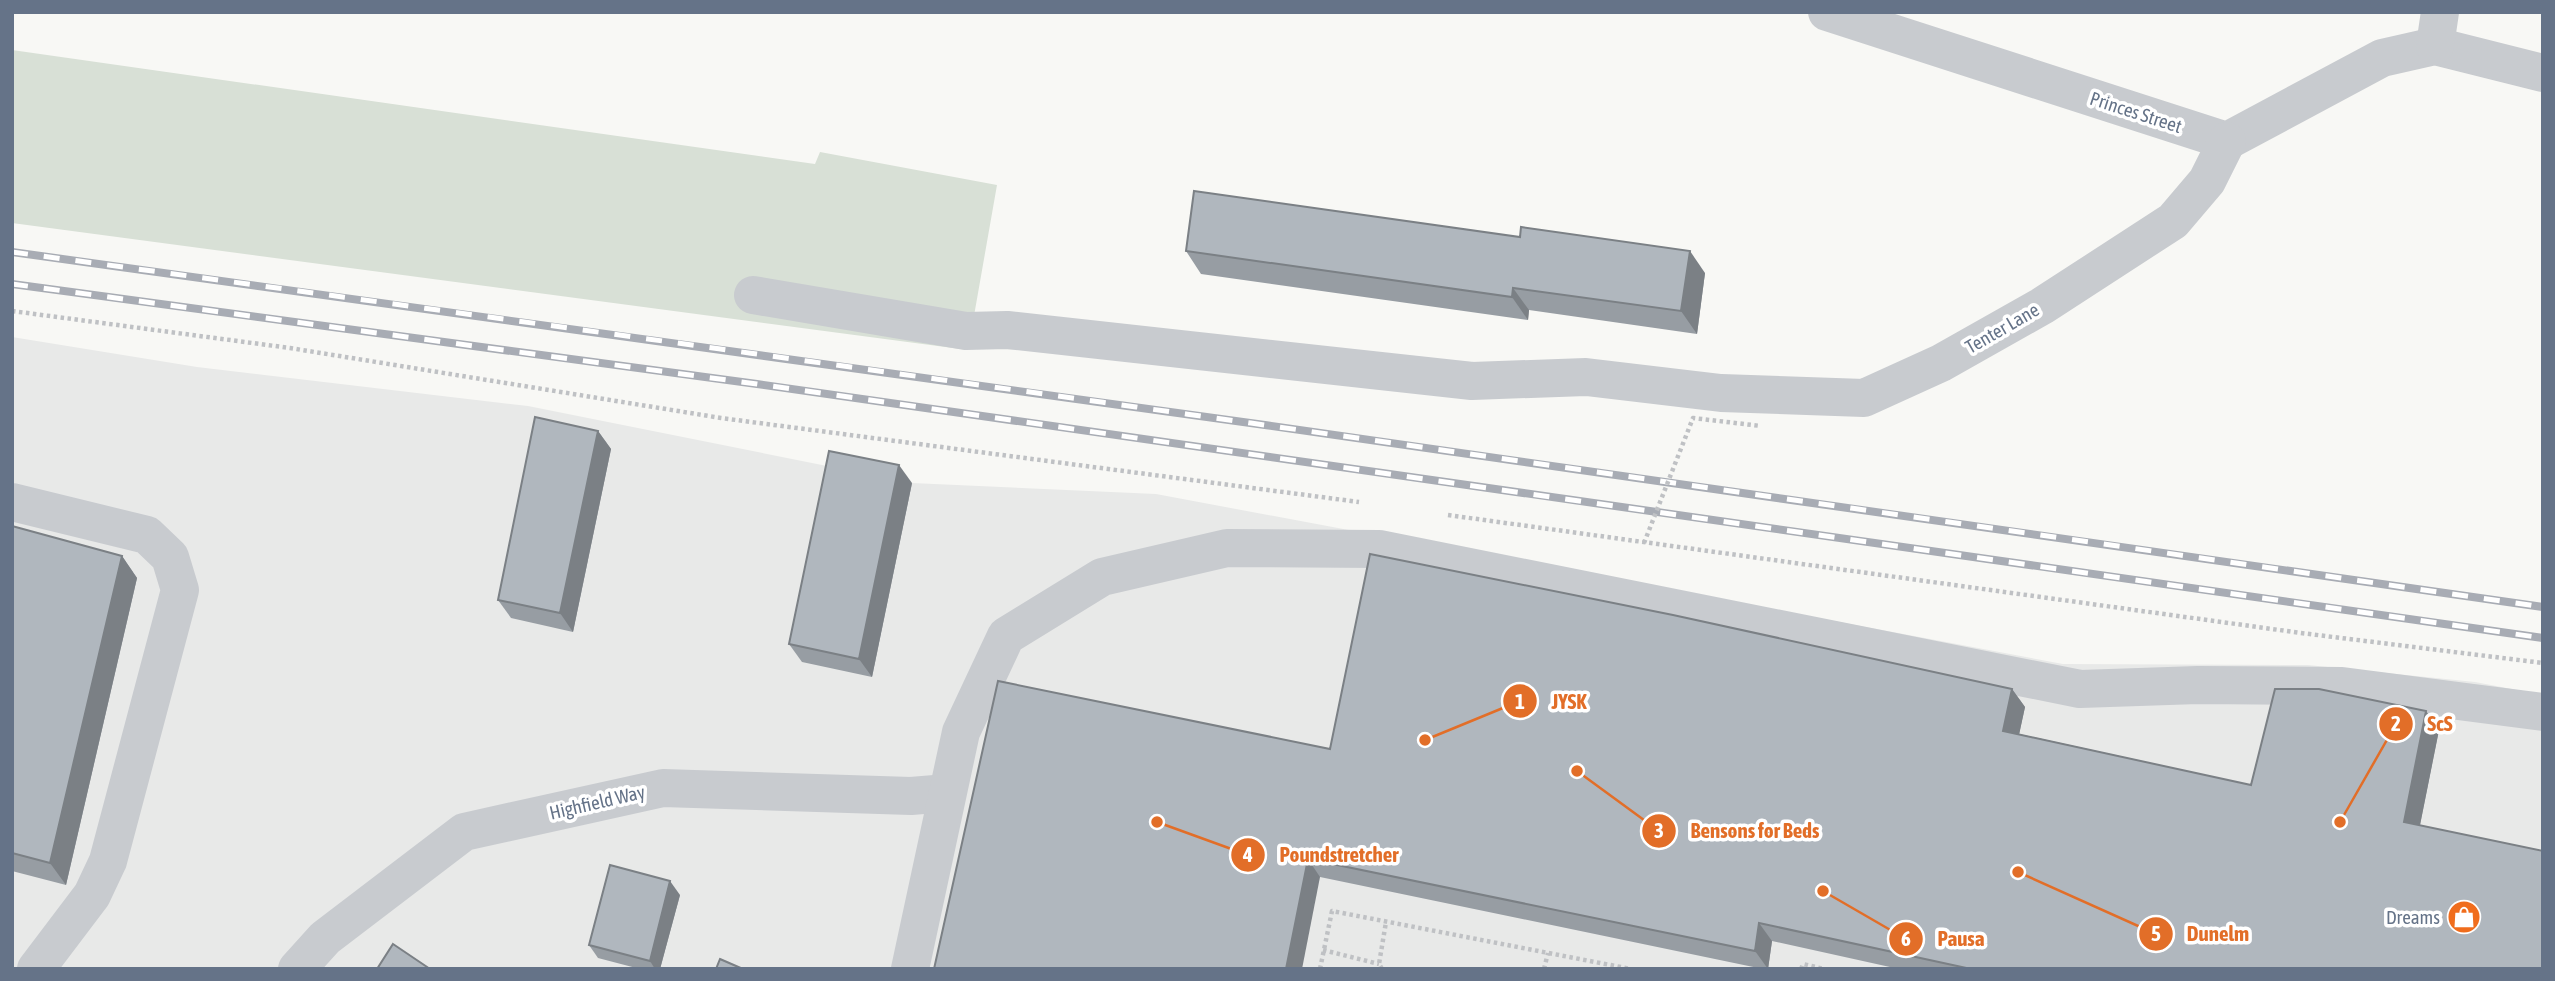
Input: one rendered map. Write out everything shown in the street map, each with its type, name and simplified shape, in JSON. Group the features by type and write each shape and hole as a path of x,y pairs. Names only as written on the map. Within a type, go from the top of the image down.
{"street":[{"name":"Princes Street","path":"1827,12 2227,141"},
{"path":"2227,141 2437,29 2543,73"},
{"name":"Tenter Lane","path":"753,295 966,331 1007,330 1472,381 1586,377 1721,393 1864,398 1941,363 2042,306 2173,221 2207,181 2227,141"},
{"path":"12,502 146,536 170,557 180,590 108,861 92,895 36,969"},
{"path":"910,969 961,732 1006,636 1102,577 1227,548 1379,548 2080,690 2197,685 2342,686 2543,712"},
{"name":"Highfield Way","path":"297,969 325,938 464,832 663,788 911,796 947,793"}],"path":[{"path":"12,311 290,348 722,418 1367,503"},
{"path":"1644,542 1693,418 1761,426"},
{"path":"1436,513 2273,629 2543,663"},
{"path":"1320,969 1332,911 1631,969"},
{"path":"1323,950 1380,966 1386,922"},
{"path":"1544,969 1548,953"},
{"path":"1801,969 1802,964 1824,969"}],"shaded area":[{"path":"12,50 815,164 820,152 997,185 968,350 12,223"},
{"path":"12,337 197,367 528,406 912,483 1156,494 2063,664 2308,665 2475,682 2543,695 2543,969 12,969"}],"building":[{"path":"1194,191 1520,237 1521,227 1690,251 1681,311 1513,288 1512,297 1186,251"},
{"path":"535,417 598,431 560,613 498,600"},
{"path":"829,451 899,465 859,659 789,644"},
{"path":"12,526 122,556 50,863 12,853"},
{"path":"1370,554 1673,615 2012,689 2003,731 2251,785 2275,689 2319,689 2426,711 2404,822 2543,851 2543,969 1971,969 1759,923 1755,951 1308,859 1286,969 934,969 998,681 1330,749"},
{"path":"610,865 670,881 650,961 589,945"},
{"path":"393,944 430,969 377,969"},
{"path":"720,959 743,969 716,969"}],"railway":[{"path":"12,252 1278,427 2543,607"},
{"path":"12,284 757,384 2543,638"}],"place":[{"name":"JYSK","path":"1425,740"},
{"name":"Bensons for Beds","path":"1577,771"},
{"name":"Poundstretcher","path":"1157,822"},
{"name":"ScS","path":"2340,822"},
{"name":"Dunelm","path":"2018,872"},
{"name":"Pausa","path":"1823,891"},
{"name":"Dreams","path":"2464,917"}]}
